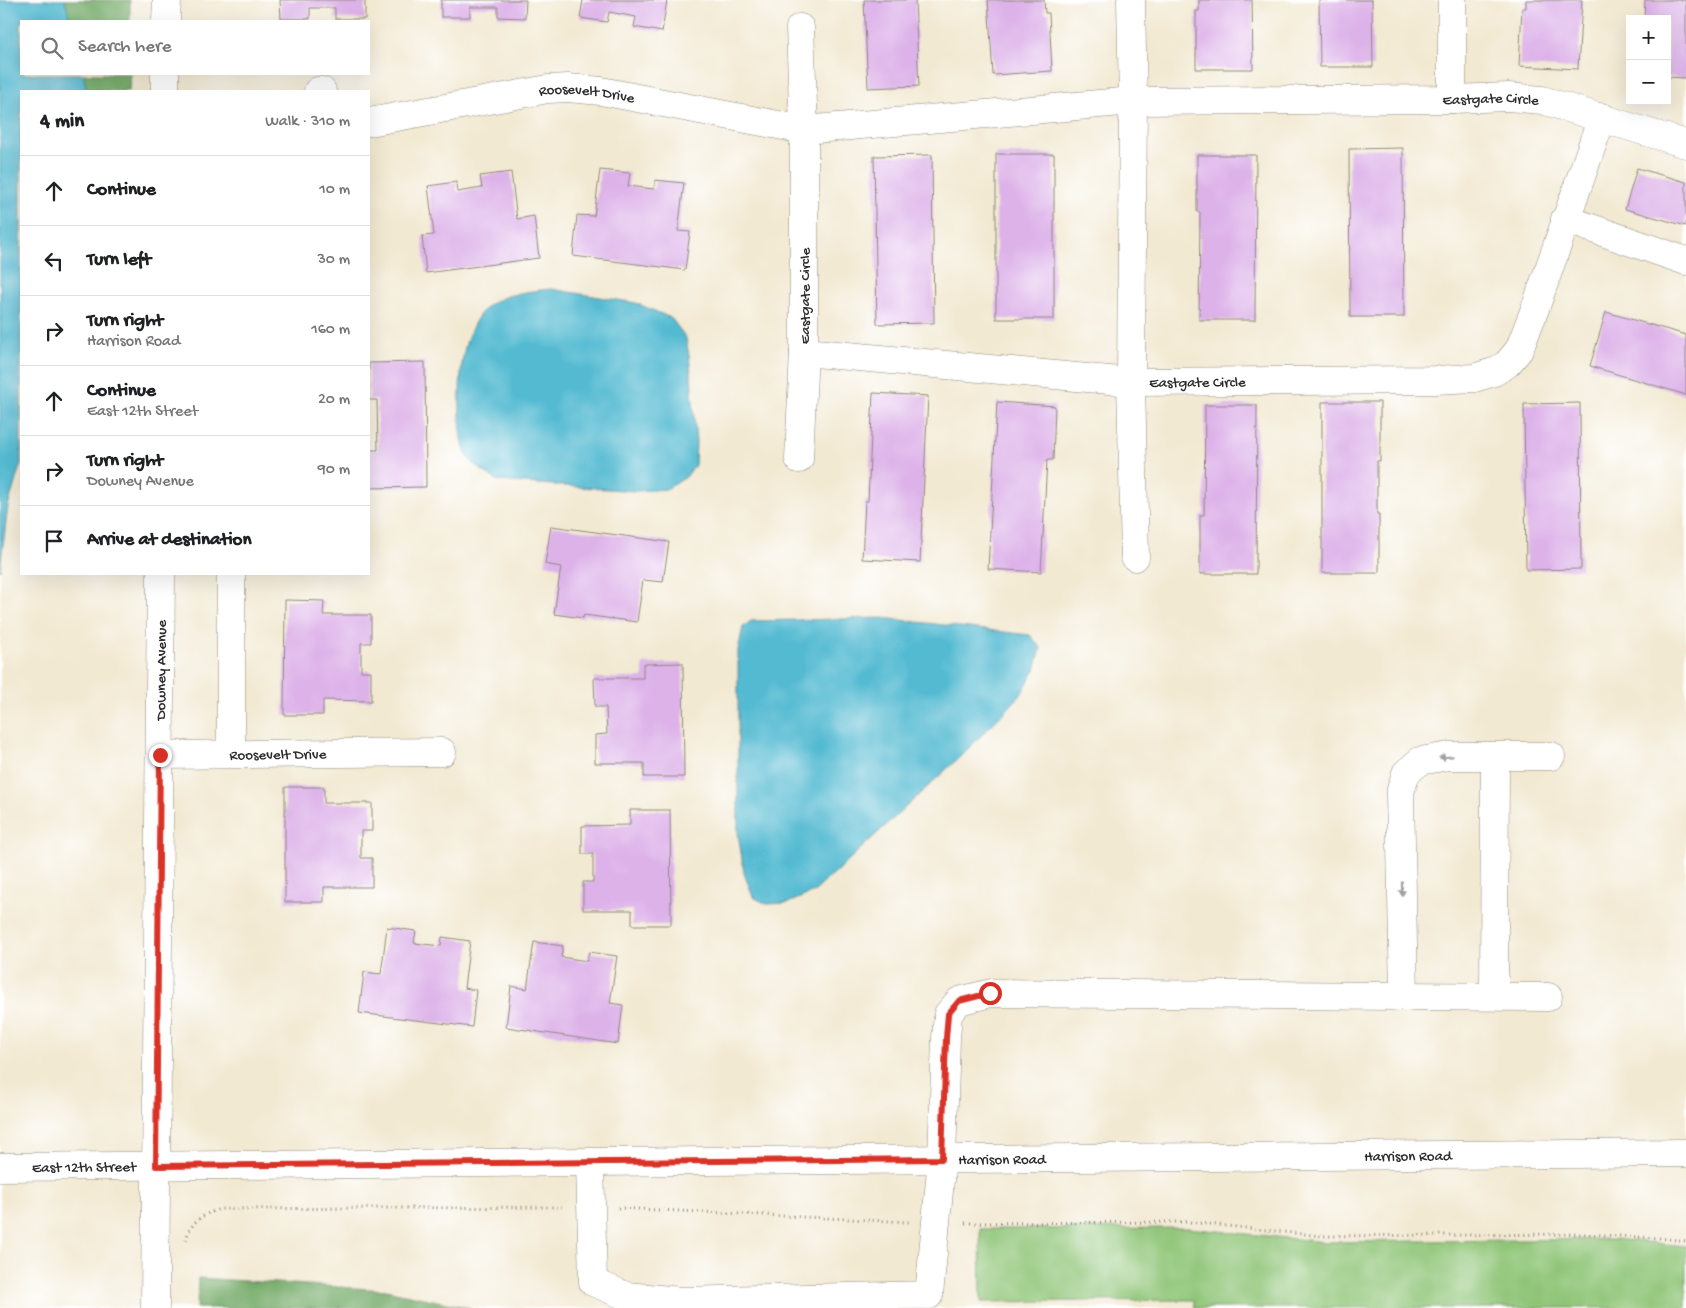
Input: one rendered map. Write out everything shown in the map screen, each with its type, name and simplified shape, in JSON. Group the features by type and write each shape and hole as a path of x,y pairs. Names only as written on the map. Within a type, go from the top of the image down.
{"street":[{"path":"166,20 167,0"},
{"path":"1131,0 1133,101 1131,382 1135,558"},
{"path":"1452,0 1452,99"},
{"path":"800,28 804,130"},
{"path":"165,75 165,90"},
{"name":"Roosevelt Drive","path":"370,122 548,89 568,88 600,91 804,130"},
{"name":"Eastgate Circle","path":"1602,117 1519,350 1507,364 1494,372 1474,378 1435,380 1131,382 804,352 804,130 1133,101 1508,97 1542,100 1602,117 1686,144"},
{"path":"1566,219 1686,261"},
{"path":"799,459 804,352"},
{"name":"Downey Avenue","path":"155,1308 161,575"},
{"name":"Roosevelt Drive","path":"231,575 231,753 442,752"},
{"path":"160,755 231,753"},
{"path":"1404,996 1400,793 1406,773 1420,761 1449,756 1551,756"},
{"path":"1494,996 1495,757"},
{"path":"590,1162 593,1282 626,1296 698,1304 929,1302 942,1159 948,1014 959,1001 990,993 1548,997"},
{"name":"Harrison Road","path":"228,1166 1686,1153"},
{"name":"East 12th Street","path":"0,1167 228,1166"}],"path":[{"path":"184,1248 192,1224 210,1211 222,1209 592,1207 936,1224 1189,1222 1322,1236 1584,1234 1686,1241"}],"green space":[{"path":"65,0 130,0 130,20 70,20"},
{"path":"83,75 130,75 129,90 87,90"},
{"path":"1188,1228 1326,1242 1615,1239 1686,1246 1686,1308 1195,1308 1194,1300 981,1302 980,1229"},
{"path":"198,1278 386,1290 470,1308 197,1308"}],"water":[{"path":"0,0 65,0 70,20 20,20 20,75 83,75 87,90 20,90 20,466 8,506 0,570"},
{"path":"551,289 636,303 671,318 686,338 690,362 696,442 695,465 686,477 667,489 635,491 498,481 480,469 468,457 461,432 460,388 464,352 473,326 484,309 496,301 519,293"},
{"path":"883,618 1030,635 1041,648 1035,670 1020,696 963,754 814,892 788,903 767,904 753,897 744,873 738,833 738,650 743,627 751,621"}],"building":[{"path":"280,0 365,0 365,19 335,19 335,8 310,8 310,19 281,19"},
{"path":"441,0 526,0 525,18 498,17 498,7 470,7 470,17 441,17"},
{"path":"583,0 667,0 662,32 634,27 636,17 609,12 607,22 580,18"},
{"path":"864,0 915,0 919,86 868,88"},
{"path":"988,0 1044,0 1045,13 1049,13 1052,71 993,75"},
{"path":"1199,0 1252,0 1253,69 1196,69 1196,11 1199,11"},
{"path":"1319,0 1372,0 1373,67 1320,67"},
{"path":"1526,0 1582,0 1578,69 1519,66 1522,8 1526,8"},
{"path":"1645,0 1686,0 1686,78 1671,77 1671,15 1644,15"},
{"path":"1403,148 1404,317 1350,317 1349,149"},
{"path":"996,154 1054,154 1054,319 996,319"},
{"path":"932,155 934,323 877,324 874,156"},
{"path":"1197,155 1256,155 1255,320 1199,320 1200,212 1197,212"},
{"path":"1637,168 1686,182 1686,226 1625,209"},
{"path":"600,170 630,173 628,186 654,189 655,180 684,183 678,231 690,232 685,270 573,256 577,215 594,216"},
{"path":"511,172 517,219 534,216 539,258 426,273 422,236 434,235 428,186 456,182 457,192 482,188 480,176"},
{"path":"1606,312 1686,335 1686,395 1590,366"},
{"path":"425,362 426,487 370,488 370,450 378,450 377,400 370,400 370,363"},
{"path":"873,393 928,396 920,562 862,559 865,501 868,501"},
{"path":"997,402 1055,406 1053,460 1047,460 1041,572 988,569"},
{"path":"1322,402 1380,402 1380,461 1377,461 1379,573 1322,573"},
{"path":"1580,403 1581,569 1526,570 1524,404"},
{"path":"1205,405 1257,405 1256,574 1200,574 1200,515 1204,515"},
{"path":"551,526 669,542 663,582 643,580 637,622 584,615 583,618 554,614 561,567 545,564"},
{"path":"285,600 324,601 323,615 371,615 371,643 361,643 361,671 371,671 371,701 323,700 323,715 284,715"},
{"path":"683,663 684,777 644,777 644,763 595,763 595,735 607,734 606,707 595,707 594,678 643,678 643,664"},
{"path":"285,787 324,787 324,803 372,803 372,831 361,831 361,858 372,858 372,887 324,887 324,902 285,902"},
{"path":"630,810 670,810 671,925 632,925 632,910 583,910 583,882 593,882 593,854 582,854 582,826 630,825"},
{"path":"387,927 416,931 414,943 441,946 442,937 470,941 464,988 476,990 472,1027 359,1013 364,972 381,974"},
{"path":"534,942 563,946 561,957 587,961 589,952 617,956 610,1003 623,1005 618,1044 506,1027 511,986 527,989"}],"route":[{"path":"160,755 156,1166 942,1159 948,1014 959,1001 990,993"}]}
